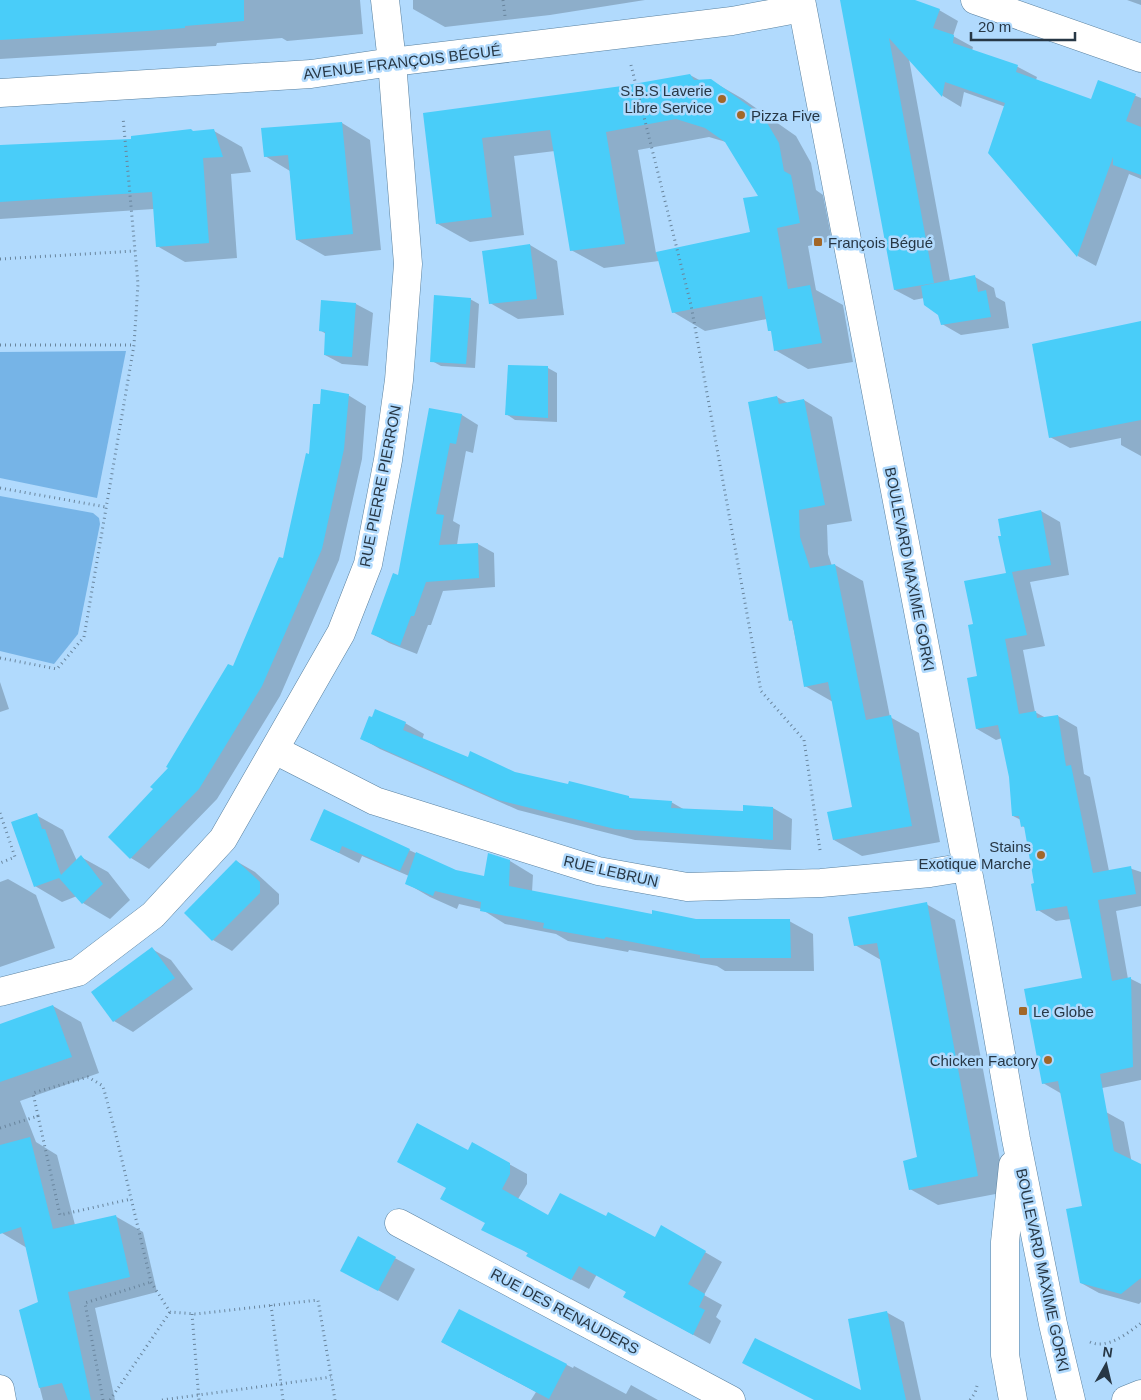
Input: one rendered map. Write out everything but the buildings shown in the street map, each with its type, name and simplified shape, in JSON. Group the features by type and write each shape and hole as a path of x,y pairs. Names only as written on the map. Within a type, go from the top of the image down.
{"street":[{"name":"RUE PIERRE PIERRON","path":"0,992 78,972 153,915 223,839 341,633 368,564 388,460 399,380 408,264 392,62 385,0"},
{"path":"975,0 1141,58"},
{"name":"AVENUE FRANÇOIS BÉGUÉ","path":"0,93 311,74 392,62 732,21 802,4"},
{"name":"BOULEVARD MAXIME GORKI","path":"802,4 967,867 1016,1139 1053,1324 1071,1400"},
{"name":"RUE LEBRUN","path":"275,750 375,801 598,871 687,887 821,883 930,873 967,867"},
{"name":"BOULEVARD MAXIME GORKI","path":"1013,1400 1005,1355 1005,1242 1016,1139"},
{"name":"RUE DES RENAUDERS","path":"400,1223 731,1400"},
{"path":"0,1389 2,1400"},
{"path":"1126,1400 1141,1394"}],"path":[{"path":"626,34 635,84 691,305 761,691 804,740 821,856 821,883"},
{"path":"0,658 57,669 84,637 134,345 138,284 122,86"},
{"path":"0,259 135,251"},
{"path":"0,345 134,345"},
{"path":"0,488 106,507"},
{"path":"0,814 15,857 0,863"},
{"path":"131,1199 60,1215 33,1093 88,1077 102,1086 131,1199 151,1282 170,1312"},
{"path":"0,1128 38,1116"},
{"path":"103,1400 86,1303 151,1282"},
{"path":"170,1312 192,1314 318,1300 336,1400"},
{"path":"271,1306 283,1400"},
{"path":"110,1400 170,1312"},
{"path":"192,1314 199,1400"},
{"path":"1088,1341 1095,1344 1105,1344 1141,1323"},
{"path":"162,1400 331,1377"}],"shaded area":[{"path":"126,351 97,498 0,478 0,352"},
{"path":"0,496 93,513 99,518 100,524 78,634 54,664 0,651"}],"place":[{"name":"S.B.S Laverie Libre Service","path":"722,99"},
{"name":"Pizza Five","path":"741,115"},
{"name":"François Bégué","path":"818,242"},
{"name":"Stains Exotique Marche","path":"1041,855"},
{"name":"Le Globe","path":"1023,1011"},
{"name":"Chicken Factory","path":"1048,1060"}]}
